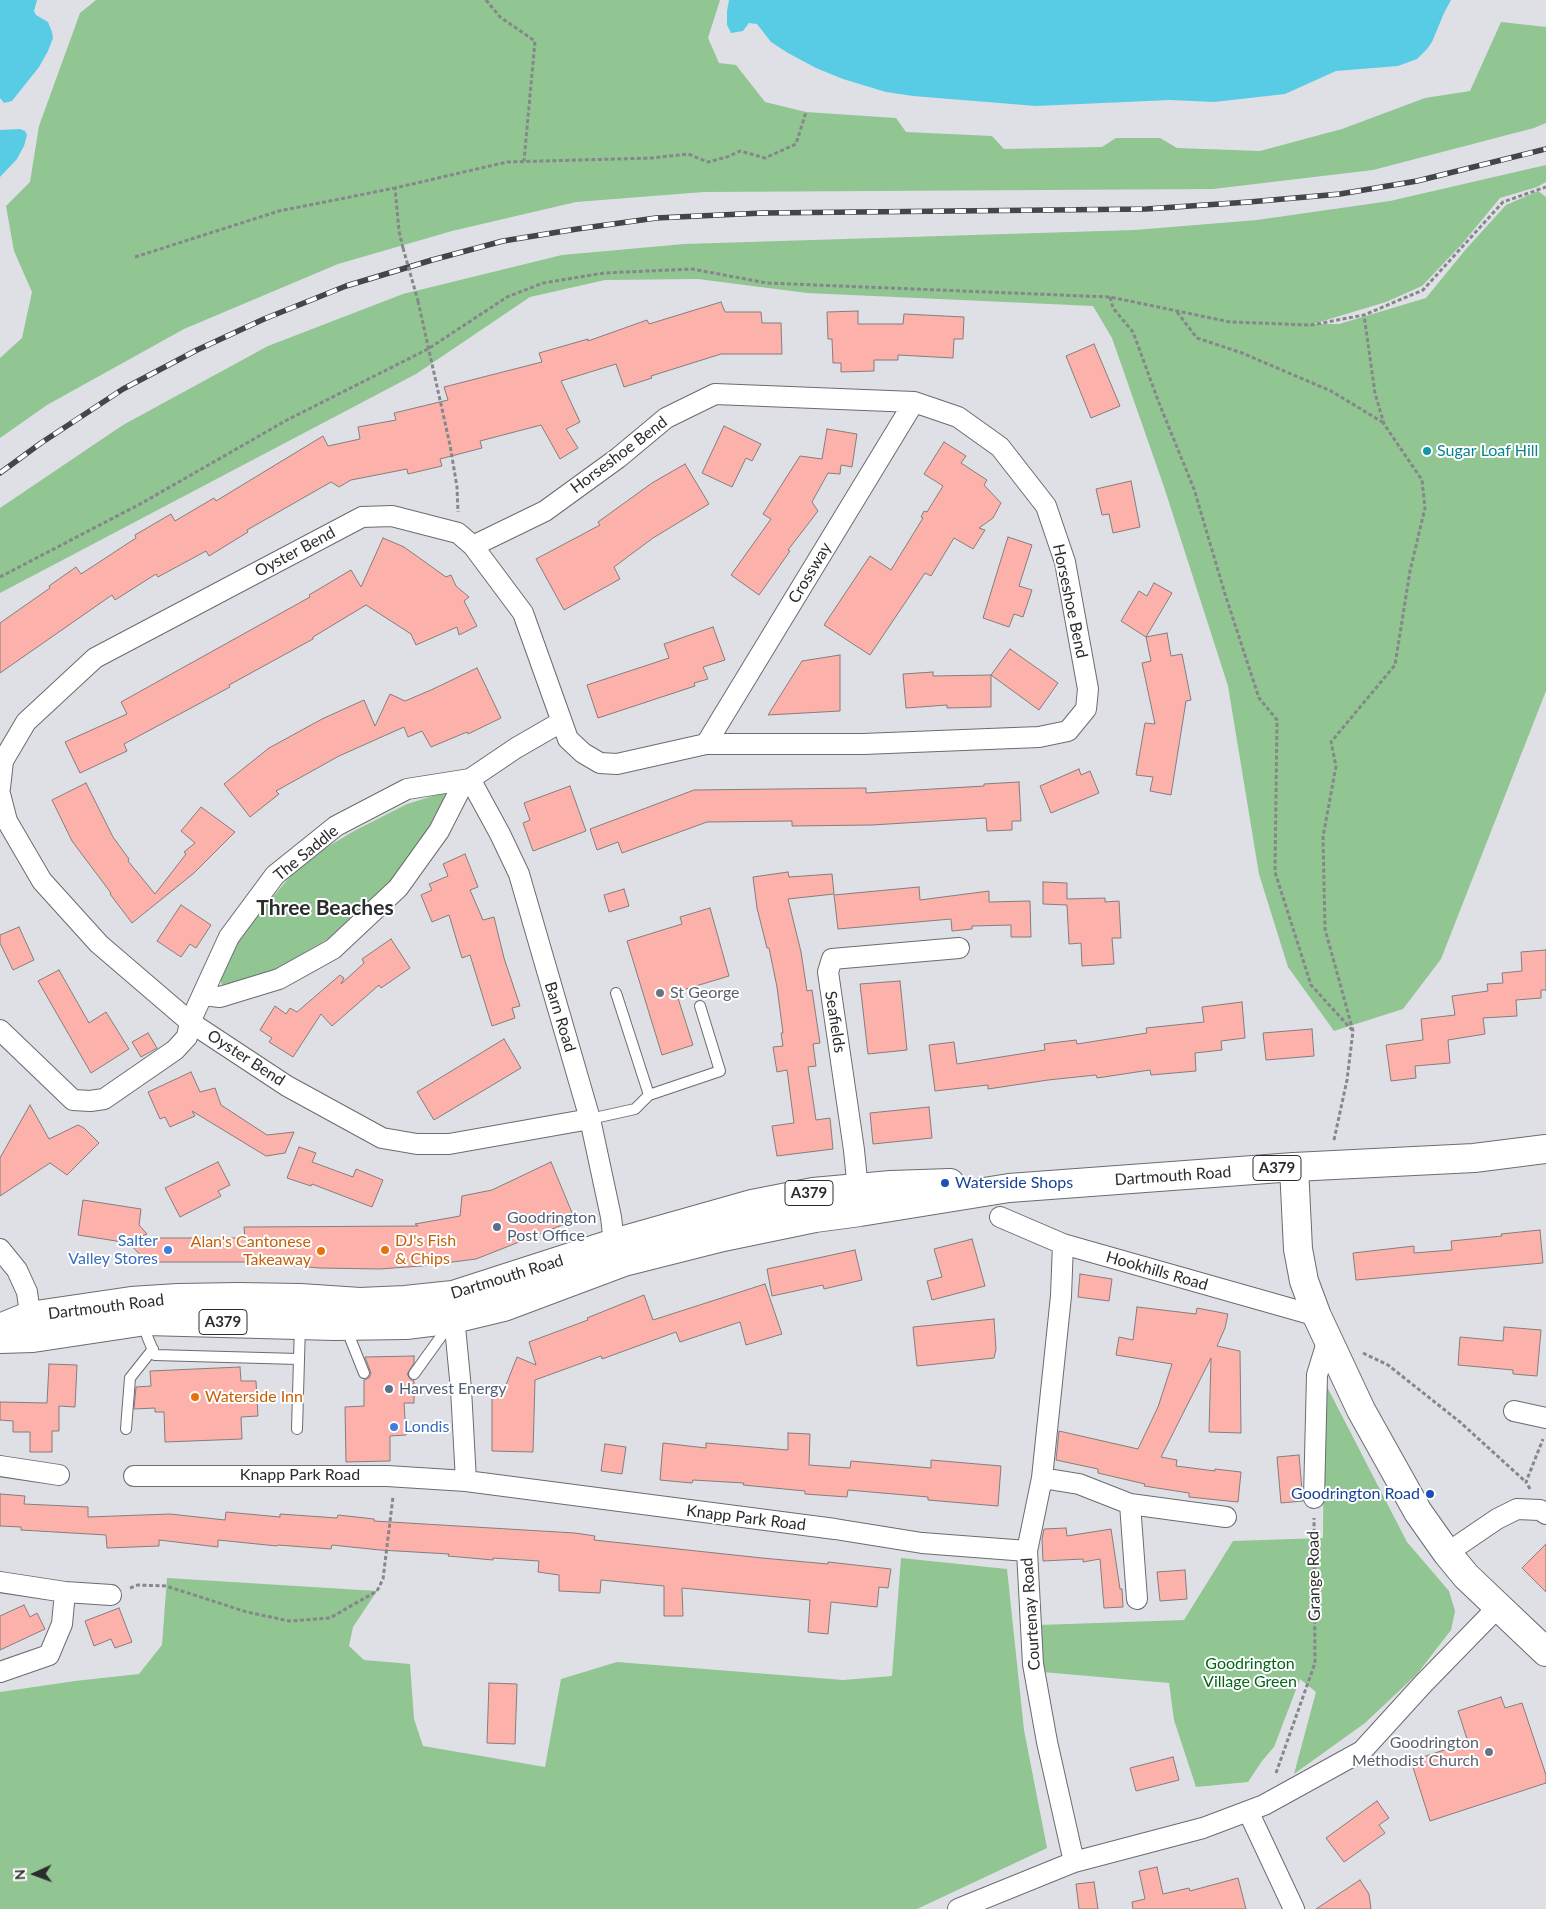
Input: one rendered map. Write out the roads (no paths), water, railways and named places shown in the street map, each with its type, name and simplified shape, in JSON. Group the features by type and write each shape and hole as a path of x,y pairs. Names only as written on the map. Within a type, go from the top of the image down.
{"main road":[{"name":"Dartmouth Road","path":"300,1311 360,1302 405,1300 454,1307 504,1307 619,1253 815,1218 859,1200 1294,1167 1474,1158 1546,1149"},
{"path":"1294,1167 1298,1249 1304,1282 1360,1410 1413,1504 1447,1553 1466,1576 1546,1652"},
{"name":"Dartmouth Road","path":"0,1328 31,1327 146,1311 208,1298 300,1311 345,1325 406,1325 454,1307"},
{"name":"Dartmouth Road","path":"0,1339 31,1327"}],"street":[{"name":"Horseshoe Bend","path":"466,539 545,511 618,458 666,418 715,394 914,402 958,416 1000,447 1046,506 1065,562 1088,689 1086,709 1068,731 1039,737 863,744 706,744 617,764 600,763 583,753 568,739 561,722"},
{"name":"Crossway","path":"706,744 914,402"},
{"name":"Oyster Bend","path":"0,788 3,761 26,722 95,658 362,517 392,516 466,539"},
{"path":"466,539 523,614 561,722"},
{"name":"The Saddle","path":"0,1030 73,1100 90,1101 104,1099 175,1050 187,1037 190,1022 229,937 275,875 336,826 407,790 467,780 516,748 561,722"},
{"name":"The Saddle","path":"203,995 220,997 279,979 334,949 398,888 439,831 467,780"},
{"name":"Barn Road","path":"467,780 500,834 518,874 590,1119 619,1253"},
{"name":"Oyster Bend","path":"0,794 7,821 42,881 98,944 190,1022 287,1086 382,1138 417,1144 449,1144 590,1119"},
{"name":"Seafields","path":"859,1200 828,972 832,959 959,948"},
{"name":"Hookhills Road","path":"1000,1217 1063,1244 1327,1338"},
{"name":"Courtenay Road","path":"1063,1244 1061,1296 1042,1478 1027,1551 1032,1664 1047,1742 1074,1862"},
{"path":"0,1249 17,1270 27,1292 31,1327"},
{"path":"454,1307 466,1481"},
{"path":"1314,1498 1317,1375 1327,1338"},
{"path":"1514,1410 1546,1418"},
{"path":"0,1466 59,1475"},
{"name":"Knapp Park Road","path":"134,1476 268,1474 396,1476 466,1481 836,1529 922,1543 1027,1551"},
{"path":"1042,1478 1079,1484 1130,1504 1226,1517"},
{"path":"1130,1504 1137,1599"},
{"path":"1447,1553 1497,1518 1517,1509 1543,1512"},
{"path":"0,1582 65,1592 111,1595"},
{"path":"0,1672 3,1673 49,1655 62,1624 65,1592"},
{"path":"963,1908 1074,1862 1203,1828 1256,1808 1362,1751 1423,1684 1498,1607"},
{"path":"1256,1808 1294,1909"}],"lane":[{"path":"616,994 649,1096"},
{"path":"590,1119 636,1109 649,1096 720,1071 700,1006"},
{"path":"414,1374 454,1307"},
{"path":"146,1311 147,1336 155,1355 298,1359"},
{"path":"297,1429 300,1311"},
{"path":"345,1325 364,1373"},
{"path":"126,1429 130,1378 153,1350"}],"water":[{"path":"0,0 37,0 34,11 36,15 48,22 53,38 39,67 12,101 4,103 0,98"},
{"path":"729,0 1451,0 1427,49 1417,59 1398,66 1336,71 1285,94 1214,102 1170,100 1036,106 913,96 886,92 843,79 816,68 788,53 771,42 757,24 749,23 743,31 731,33 727,25"},
{"path":"20,129 25,131 27,135 24,146 17,159 0,177 0,130"}],"railway":[{"path":"0,473 41,443 123,389 197,350 264,319 346,286 503,241 656,218 763,213 1146,209 1340,194 1417,181 1546,149"}],"place":[{"name":"Sugar Loaf Hill","path":"1427,451"},
{"name":"St George","path":"660,993"},
{"name":"Waterside Shops","path":"945,1183"},
{"name":"Goodrington Post Office","path":"497,1227"},
{"name":"Salter Valley Stores","path":"168,1250"},
{"name":"DJ's Fish & Chips","path":"385,1250"},
{"name":"Alan's Cantonese Takeaway","path":"321,1251"},
{"name":"Harvest Energy","path":"389,1389"},
{"name":"Waterside Inn","path":"195,1397"},
{"name":"Londis","path":"394,1427"},
{"name":"Goodrington Road","path":"1430,1494"},
{"name":"Goodrington Methodist Church","path":"1489,1752"}],"district":[{"name":"Three Beaches","path":"325,908"}],"park label":[{"name":"Goodrington Village Green","path":"1250,1673"}]}
